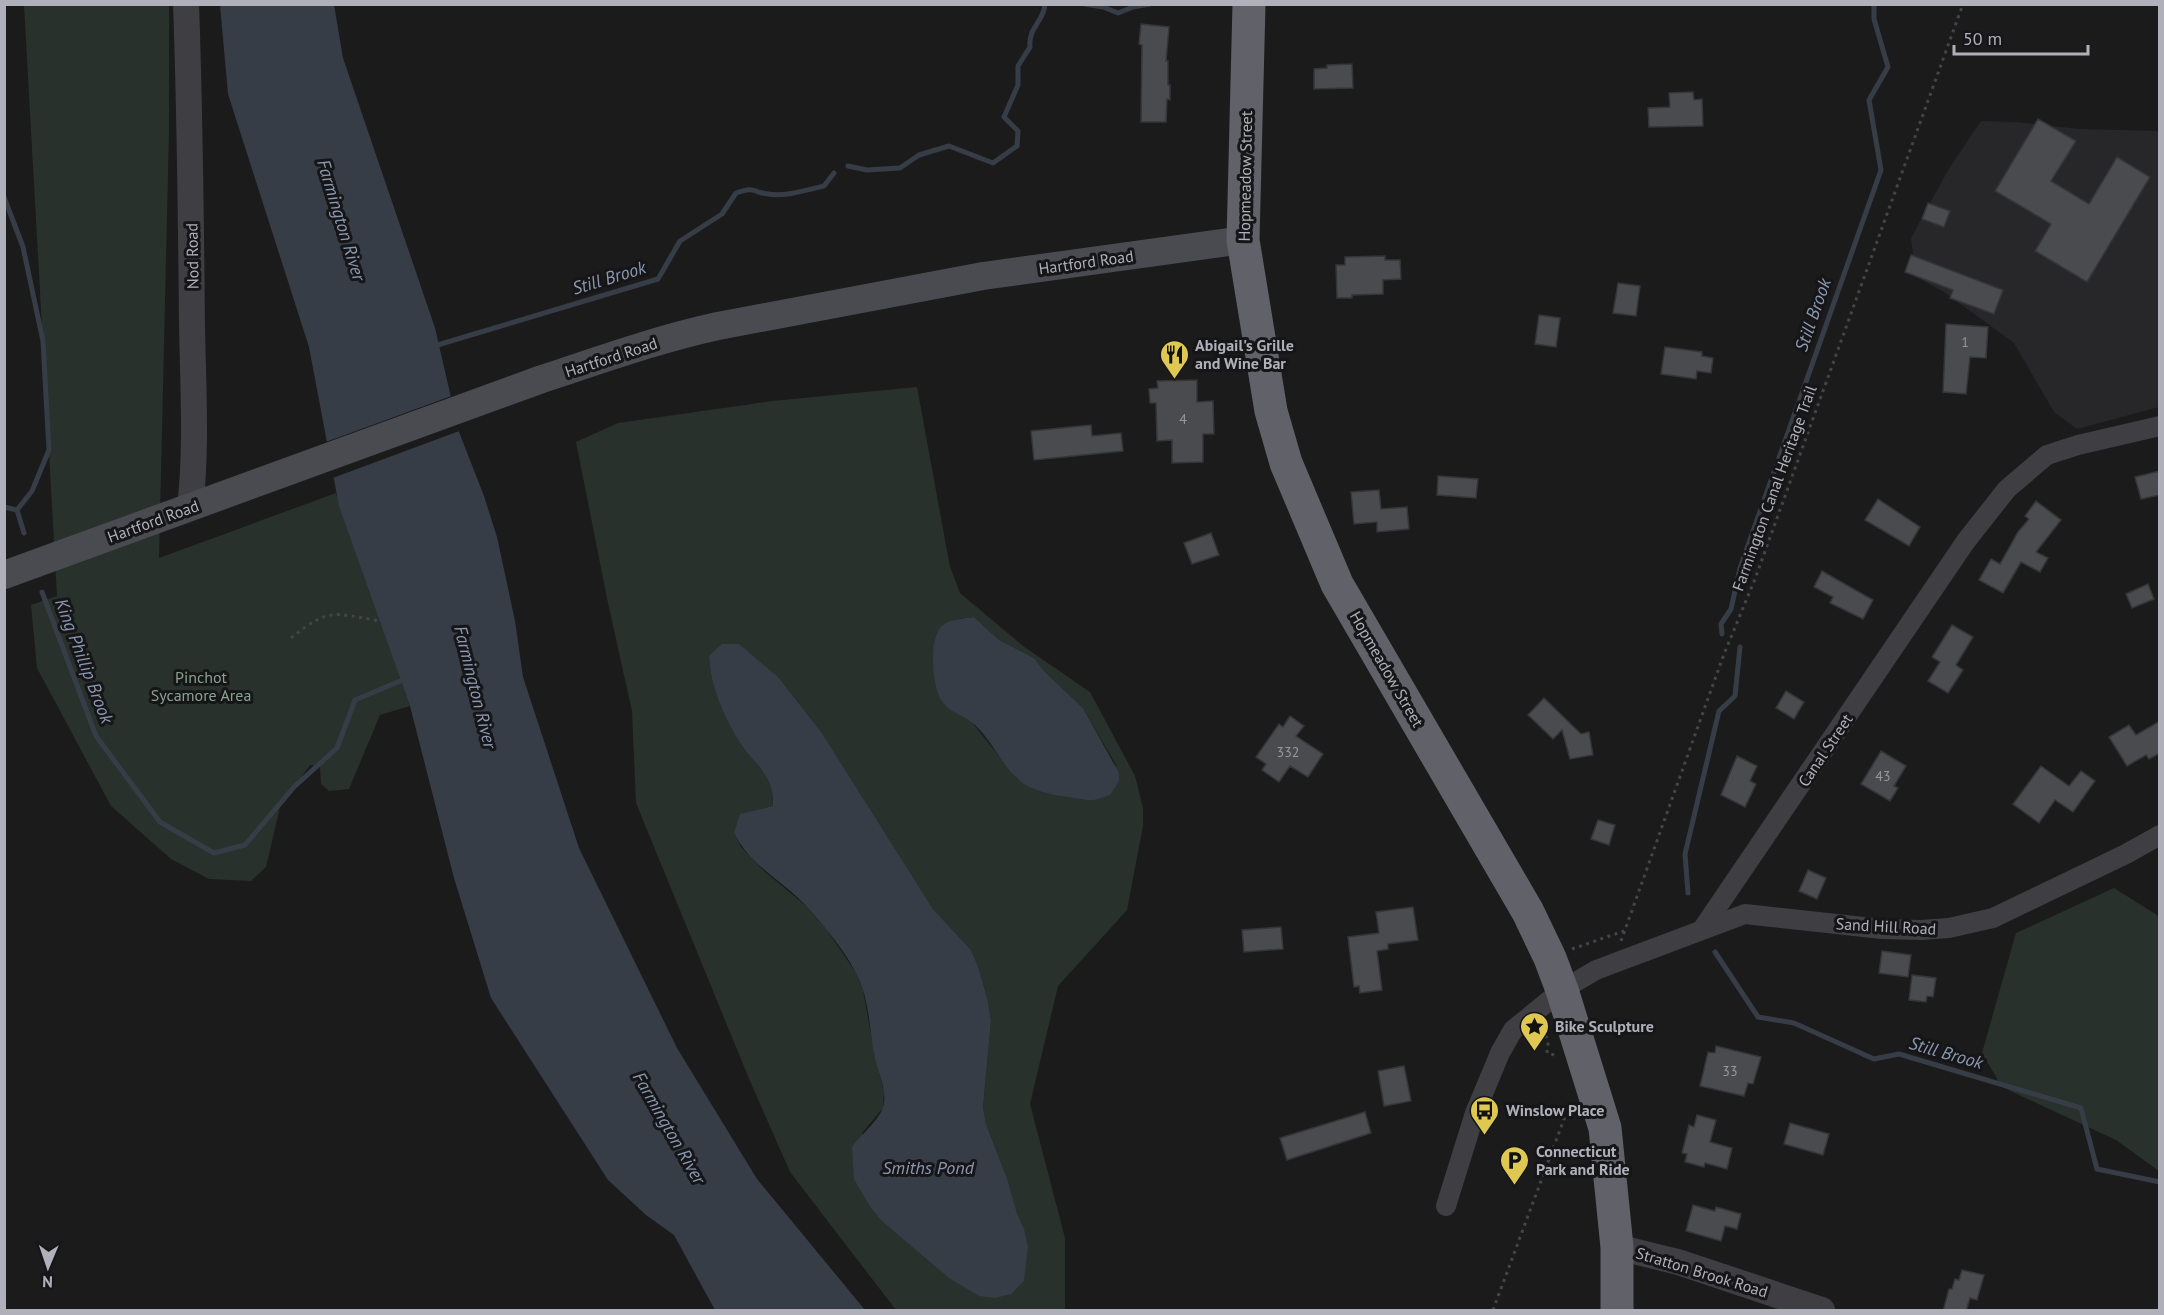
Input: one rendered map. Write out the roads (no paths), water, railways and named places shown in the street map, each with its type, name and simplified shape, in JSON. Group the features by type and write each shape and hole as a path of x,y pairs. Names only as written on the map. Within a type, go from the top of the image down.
{"highway":[{"name":"Hopmeadow Street","path":"1249,4 1243,240 1271,411 1286,463 1337,584 1528,912 1550,958 1605,1128 1617,1247 1617,1311"}],"main road":[{"name":"Hartford Road","path":"4,575 619,353 718,326 983,276 1243,240"}],"street":[{"name":"Nod Road","path":"186,4 191,138 194,463 190,508"},
{"name":"Canal Street","path":"1703,928 1966,541 2007,489 2047,455 2078,445 2160,426"},
{"name":"Sand Hill Road","path":"1703,928 1745,914 1882,929 1949,928 1993,918 2127,854 2160,835"},
{"path":"1446,1206 1475,1113 1500,1053 1513,1030 1562,990 1596,970 1703,928"},
{"name":"Stratton Brook Road","path":"1617,1247 1678,1262 1822,1311"}],"water":[{"name":"Farmington River","path":"220,5 334,5 343,58 435,328 459,432 497,537 515,621 523,677 579,848 677,1048 757,1179 865,1310 715,1310 674,1235 646,1215 608,1180 491,998 454,878 410,706 339,506 309,347 228,94"},
{"path":"974,617 999,640 1034,658 1045,672 1083,708 1119,773 1119,781 1110,795 1086,800 1031,788 1016,778 977,727 944,704 935,684 933,650 935,639 938,631 946,623"},
{"name":"Smiths Pond","path":"722,644 739,644 779,678 822,733 933,909 971,950 988,1001 991,1021 983,1107 986,1124 1008,1181 1028,1247 1024,1281 1011,1294 995,1298 979,1296 949,1278 882,1221 871,1208 854,1179 852,1147 878,1117 884,1101 865,998 859,979 831,935 798,897 757,864 740,844 734,832 740,814 773,806 773,796 768,780 742,746 715,691 709,656"}],"waterway":[{"name":"Still Brook","path":"848,166 867,170 900,168 919,155 949,146 993,163 1017,146 1018,131 1004,117 1018,85 1018,66 1030,47 1031,34 1042,16 1045,4"},
{"name":"Still Brook","path":"1085,4 1103,7 1118,13 1150,4"},
{"name":"Still Brook","path":"1722,634 1721,624 1731,609 1740,568 1881,170 1869,100 1888,67 1874,19 1874,4"},
{"name":"Still Brook","path":"434,346 658,279 680,241 722,214 736,193 750,190 775,195 796,193 824,186 834,173"},
{"path":"4,197 23,247 43,341 49,450 32,491 17,510"},
{"name":"King Phillip Brook","path":"4,507 17,510 24,533"},
{"name":"King Phillip Brook","path":"42,592 96,736 160,822 214,853 245,845 294,787 337,748 355,700 405,679"},
{"name":"Still Brook","path":"1688,893 1685,854 1719,711 1735,696 1740,647"},
{"name":"Still Brook","path":"1715,952 1758,1017 1794,1023 1874,1059 1899,1054 2081,1108 2097,1169 2160,1182"}],"place":[{"name":"Abigail's Grille and Wine Bar","path":"1174,380"},
{"name":"Bike Sculpture","path":"1534,1052"},
{"name":"Winslow Place","path":"1485,1136"},
{"name":"Connecticut Park and Ride","path":"1515,1186"}],"park label":[{"name":"Pinchot Sycamore Area","path":"201,686"}]}
